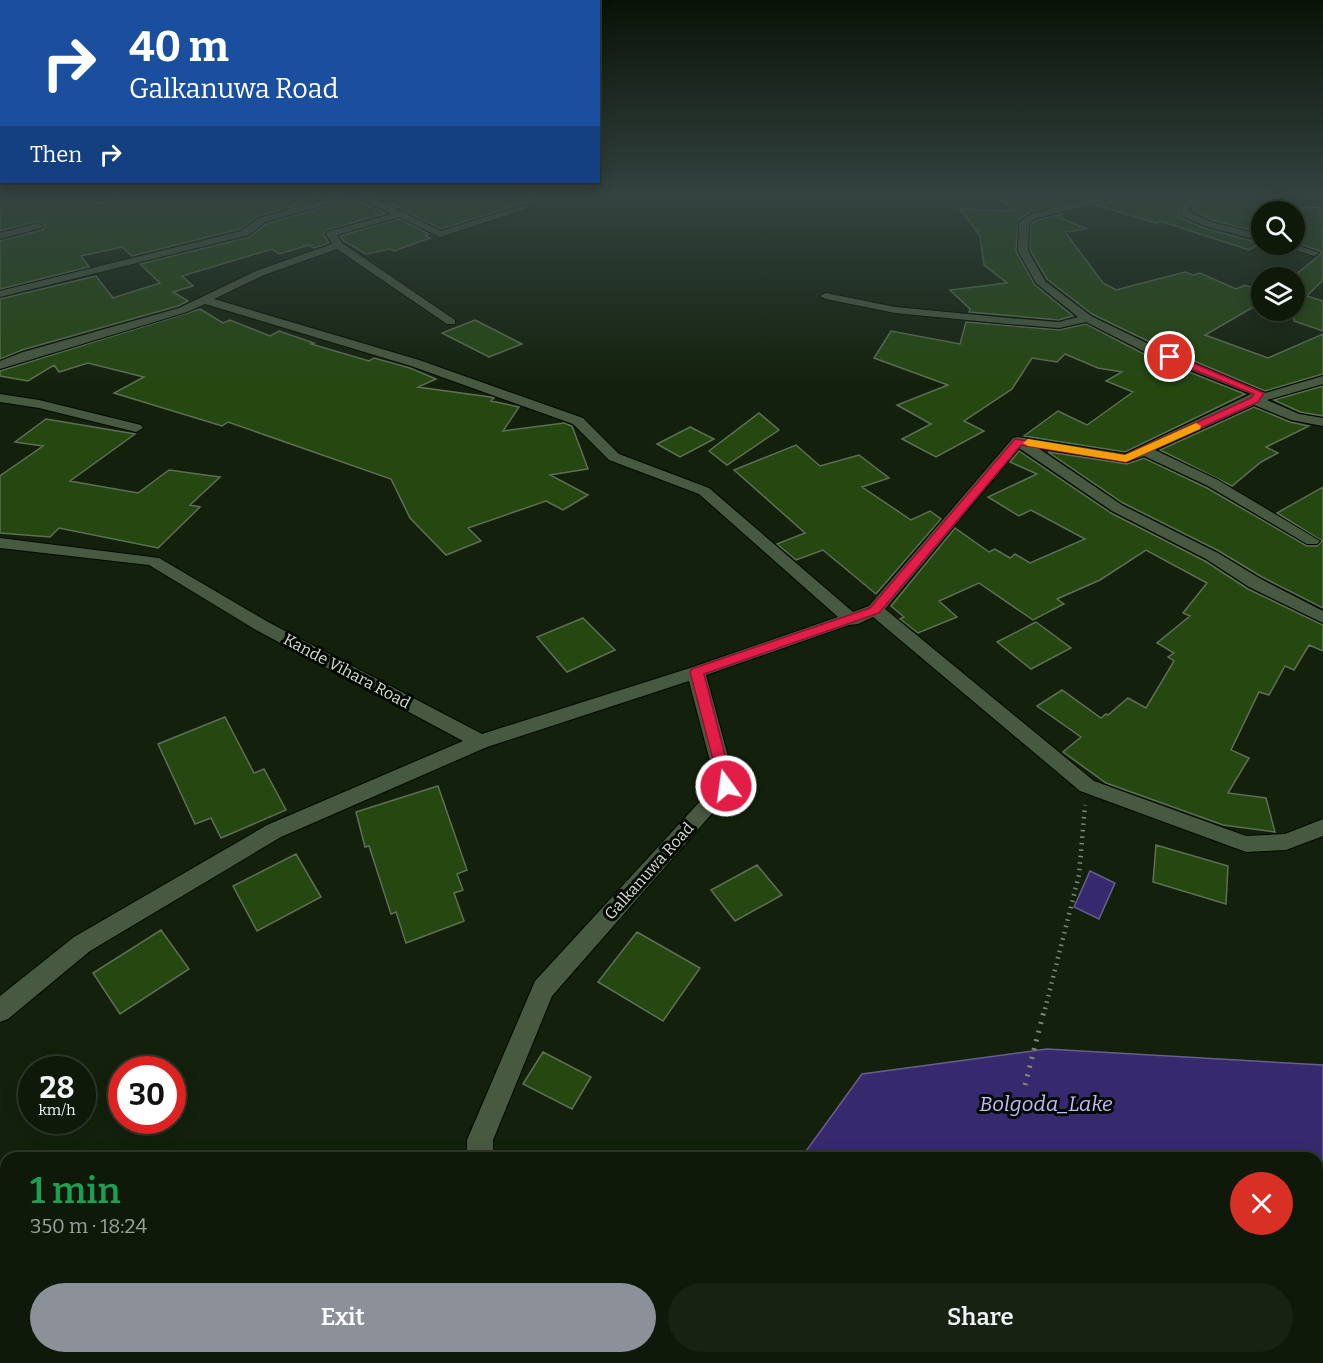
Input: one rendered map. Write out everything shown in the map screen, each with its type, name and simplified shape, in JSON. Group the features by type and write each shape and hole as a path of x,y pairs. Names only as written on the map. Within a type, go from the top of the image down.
{"street":[{"path":"0,294 146,258"},
{"path":"0,365 27,355 183,310 260,273 303,258"},
{"path":"357,258 451,322"},
{"path":"1027,258 1041,283 1087,318 1151,350 1259,393 1254,400"},
{"path":"826,296 895,310 989,320 1059,325 1087,318"},
{"path":"204,300 415,363 578,421 614,457 704,491 852,620"},
{"path":"1018,441 1126,459 1254,400 1323,380"},
{"path":"0,398 39,404 136,428"},
{"path":"1254,400 1296,417 1323,422"},
{"path":"0,1011 82,944 274,831 480,742 852,620 875,610 1018,441"},
{"path":"1018,441 1117,508 1212,556 1255,583 1323,618"},
{"path":"1143,450 1213,483 1312,541"},
{"name":"Kande Vihara Road","path":"0,543 153,561 262,626 480,742"},
{"path":"875,610 1087,786 1246,844 1286,842 1323,828"},
{"name":"Galkanuwa Road","path":"480,1152 480,1140 543,989 726,786 696,672"}],"path":[{"path":"1025,1085 1079,875 1087,786"}],"water":[{"path":"1090,871 1115,883 1099,919 1074,907"},
{"name":"Bolgoda_Lake","path":"1047,1049 1323,1065 1323,1152 805,1152 862,1074"}],"building":[{"path":"0,258 82,258 89,267 0,289"},
{"path":"166,258 243,258 182,276 193,286 173,292 188,301 178,306 22,350 0,359 0,299 96,276 113,298 160,283 140,264"},
{"path":"983,258 1020,258 1035,285 1073,316 1059,320 969,312 970,309 950,290 1007,283 984,265"},
{"path":"1034,258 1084,258 1103,283 1116,290 1185,272 1193,275 1200,273 1236,289 1245,285 1251,287 1251,308 1205,335 1268,358 1323,334 1323,374 1265,391 1156,345 1092,314 1047,279"},
{"path":"1317,258 1323,258 1323,280 1307,296 1323,301 1323,331 1294,321 1305,321 1305,267"},
{"path":"200,309 223,323 230,320 270,336 279,331 314,343 311,344 369,361 374,358 410,368 436,379 418,387 490,397 494,398 491,401 519,407 503,431 564,423 572,426 588,469 550,475 588,495 563,510 546,501 468,528 481,541 446,555 410,518 391,479 228,422 222,426 114,393 144,377 88,363 59,372 54,365 28,381 0,376 0,371"},
{"path":"475,320 522,344 489,357 442,333"},
{"path":"966,322 1059,330 1086,324 1146,355 1245,394 1125,452 1024,436 1058,411 1087,425 1133,392 1106,381 1122,372 1098,368 1065,354 1057,362 1032,358 1012,389 964,421 984,431 936,457 902,439 931,424 897,405 948,385 874,358 891,331 960,344"},
{"path":"1323,386 1323,416 1300,412 1274,400"},
{"path":"1254,407 1290,422 1309,426 1266,447 1278,453 1261,462 1232,486 1160,450"},
{"path":"759,413 779,430 727,465 709,451"},
{"path":"46,419 135,434 70,481 138,493 169,470 220,477 190,505 200,507 158,548 59,528 50,537 0,533 0,476 43,446 15,442"},
{"path":"690,427 714,439 680,457 657,444"},
{"path":"796,445 820,466 859,455 889,478 862,487 911,520 930,511 941,519 876,594 823,550 796,560 777,544 805,533 734,470"},
{"path":"1019,451 1111,513 1205,561 1248,589 1323,625 1323,651 1309,645 1294,670 1285,666 1269,695 1259,692 1231,750 1249,758 1228,793 1266,798 1275,832 1223,825 1106,783 1063,752 1081,737 1037,706 1062,690 1101,718 1128,698 1146,708 1174,661 1168,657 1174,653 1157,643 1190,616 1183,613 1207,583 1146,550 1100,580 1057,599 1064,604 1033,620 979,583 939,601 957,617 918,633 900,619 904,617 891,606 955,528 989,552 995,549 1010,558 1015,554 1030,563 1085,539 1031,510 1019,516 988,497 1037,474 1010,462"},
{"path":"1048,452 1127,464 1144,458 1207,488 1307,546 1317,546 1322,541 1277,513 1323,487 1323,608 1262,577 1219,551 1123,503"},
{"path":"583,618 615,650 567,672 537,637"},
{"path":"1036,622 1071,648 1031,669 997,642"},
{"path":"225,717 254,773 264,769 286,810 221,838 211,818 195,824 158,744"},
{"path":"438,786 467,870 457,874 463,890 454,893 464,921 406,943 396,912 391,914 369,846 365,847 356,812"},
{"path":"1156,845 1228,866 1226,904 1153,882"},
{"path":"296,854 321,897 257,931 233,886"},
{"path":"757,865 782,895 735,921 711,890"},
{"path":"161,930 189,969 120,1014 93,973"},
{"path":"637,932 700,968 663,1021 598,982"},
{"path":"543,1052 591,1077 572,1109 523,1084"}],"slow traffic":[{"path":"1028,443 1126,459 1196,426"}],"route":[{"path":"726,786 696,672 852,620 875,610 1018,441 1126,459 1254,400 1259,393 1170,357"}]}
